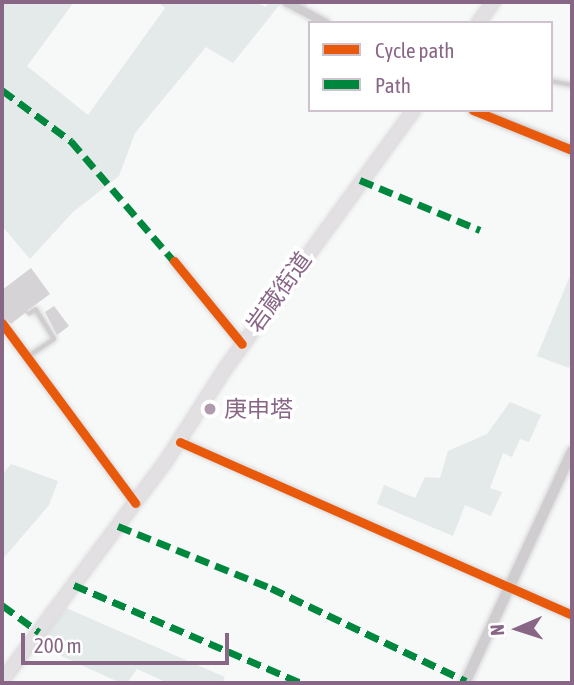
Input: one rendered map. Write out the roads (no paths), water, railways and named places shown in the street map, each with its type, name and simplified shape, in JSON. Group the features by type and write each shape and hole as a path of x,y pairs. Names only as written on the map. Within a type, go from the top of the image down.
{"main road":[{"path":"479,21 493,2"},
{"name":"岩蔵街道","path":"2,681 180,442 242,344 413,112"}],"street":[{"path":"286,2 322,21"},
{"path":"479,112 572,150"},
{"path":"174,261 242,344"},
{"path":"2,323 135,503"},
{"path":"180,442 572,615"},
{"path":"465,683 506,585 572,451"}],"lane":[{"path":"553,81 572,85"},
{"path":"27,357 54,339 36,310 31,313"}],"place":[{"name":"庚申塔","path":"210,409"}]}
